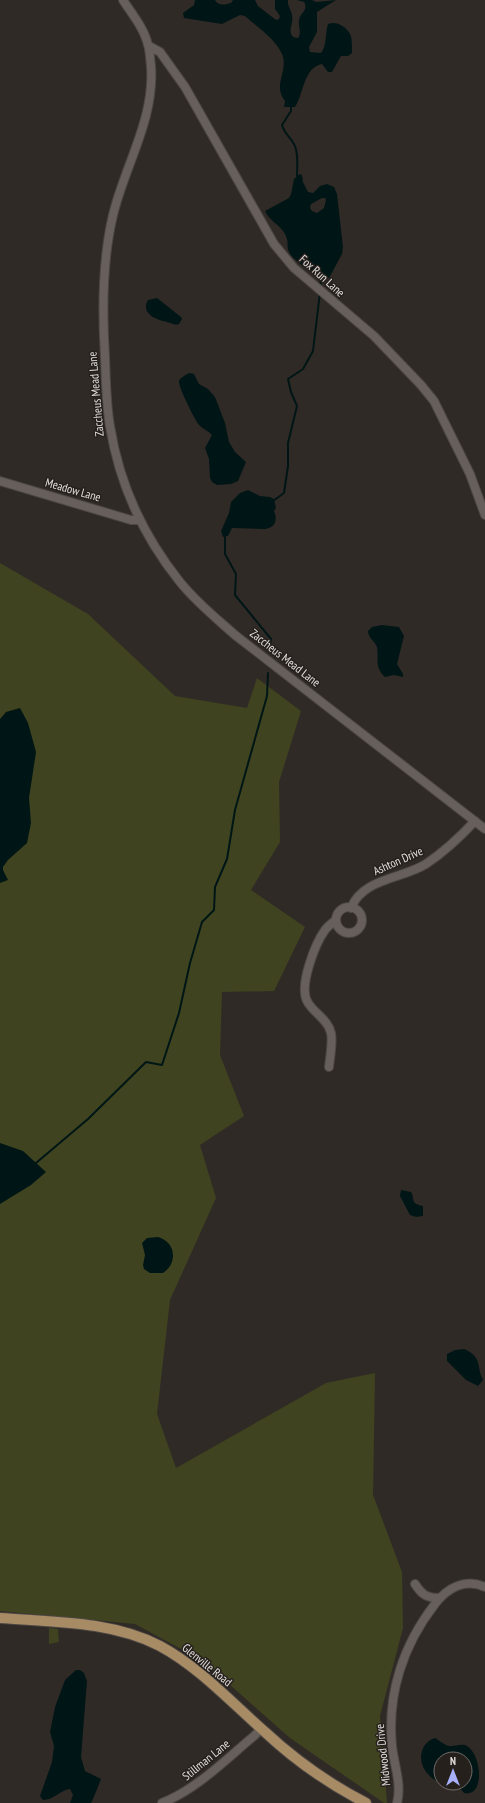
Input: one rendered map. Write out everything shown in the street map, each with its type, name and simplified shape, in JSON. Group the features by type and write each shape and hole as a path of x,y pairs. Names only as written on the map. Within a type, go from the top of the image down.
{"main road":[{"name":"Glenville Road","path":"0,1618 101,1628 122,1632 159,1646 176,1656 201,1675 261,1729 310,1769 366,1803"}],"street":[{"name":"Zaccheus Mead Lane","path":"123,0 139,25 149,46 152,79 149,106 145,123 113,214 107,243 103,298 104,340 109,425 126,486 140,520 157,551 181,583 208,611 235,635 485,829"},
{"name":"Fox Run Lane","path":"149,46 160,52 185,87 274,244 294,268 374,336 421,385 434,401 470,474 485,515"},
{"name":"Meadow Lane","path":"0,481 131,520 140,520"},
{"name":"Ashton Drive","path":"329,1067 331,1032 328,1024 307,1001 305,992 309,968 316,948 325,931 336,920 342,909 350,908 356,897 370,887 425,864 460,837 475,821"},
{"path":"336,920 338,927 344,932 354,932 359,928 361,924 360,914 354,909 350,908"},
{"path":"415,1584 426,1597 440,1598"},
{"name":"Midwood Drive","path":"397,1803 399,1787 390,1725 395,1687 404,1657 414,1634 446,1591 463,1584 485,1587"},
{"name":"Stillman Lane","path":"162,1803 178,1797 194,1786 261,1729"}],"green space":[{"path":"0,563 88,614 175,696 247,708 257,678 301,711 279,782 280,842 251,890 305,927 274,991 222,992 220,1055 244,1116 200,1145 216,1198 170,1300 157,1414 176,1468 326,1383 375,1373 373,1495 402,1572 403,1628 380,1716 387,1803 384,1803 290,1738 203,1661 135,1624 0,1611"},
{"path":"49,1628 58,1629 59,1642 49,1644"}],"shaded area":[{"path":"195,0 215,0 216,2 224,5 231,3 233,0 255,0 258,6 276,20 279,19 280,16 275,9 275,0 288,0 292,13 291,34 293,37 298,38 300,34 299,20 305,9 305,5 304,2 297,0 312,0 316,2 336,0 317,12 317,32 309,47 310,52 321,53 325,43 328,24 335,23 345,28 350,33 352,53 348,56 341,56 332,72 328,72 322,64 316,66 307,76 295,107 284,107 285,101 281,95 280,84 284,60 275,43 245,16 240,15 222,24 184,18 183,13 194,5"},
{"path":"300,174 302,175 303,182 308,192 313,193 320,186 327,184 334,187 337,194 343,247 342,254 329,278 313,273 291,256 285,234 281,228 268,217 265,211 289,198 294,179","holes":["325,198 324,208 317,213 312,211 310,208 311,204"]},
{"path":"157,298 181,317 182,319 179,324 174,325 169,322 159,320 148,313 146,305 148,300"},
{"path":"189,373 194,374 199,384 208,389 215,397 225,423 229,442 235,452 246,462 238,481 231,484 217,485 212,482 210,478 209,459 205,448 212,435 197,422 179,384 182,377"},
{"path":"248,490 260,496 274,499 276,508 274,511 276,517 275,523 271,527 265,529 232,528 228,536 223,537 221,531 229,513 231,502 240,493"},
{"path":"382,625 399,627 404,636 397,664 403,674 403,677 394,675 385,677 379,670 377,647 369,636 368,631 372,627"},
{"path":"20,708 28,723 36,752 29,798 31,823 27,843 8,860 3,867 8,880 0,883 0,719 6,712"},
{"path":"0,1143 23,1151 46,1172 31,1185 0,1204"},
{"path":"401,1190 411,1192 414,1202 423,1206 423,1216 416,1217 410,1215 400,1196"},
{"path":"158,1237 168,1243 173,1253 173,1259 168,1269 163,1273 150,1273 144,1269 143,1265 145,1255 142,1243 147,1238"},
{"path":"464,1349 474,1355 477,1359 483,1380 478,1386 466,1380 447,1361 447,1354 455,1350"},
{"path":"76,1670 80,1670 84,1673 87,1681 81,1757 85,1771 101,1779 91,1803 70,1803 73,1795 70,1789 63,1791 47,1800 43,1800 40,1796 52,1762 54,1746 50,1732 55,1707 65,1680"},
{"path":"435,1738 443,1744 451,1746 465,1745 472,1751 433,1751 433,1779 424,1770 421,1759 423,1749"},
{"path":"473,1753 476,1758 479,1775 478,1783 473,1791"},
{"path":"462,1791 473,1791 471,1793 464,1793"}],"waterway":[{"path":"291,106 291,111 282,125 297,151 297,176"},
{"path":"320,288 321,277"},
{"path":"273,501 284,493 288,466 288,443 297,406 291,392 288,379 303,369 313,351 320,292"},
{"path":"225,536 225,554 236,574 235,595 271,639 270,644"},
{"path":"36,1163 88,1119 146,1062 162,1065 179,1013 190,963 202,922 214,910 215,887 227,859 235,810 267,696 268,673"}]}
